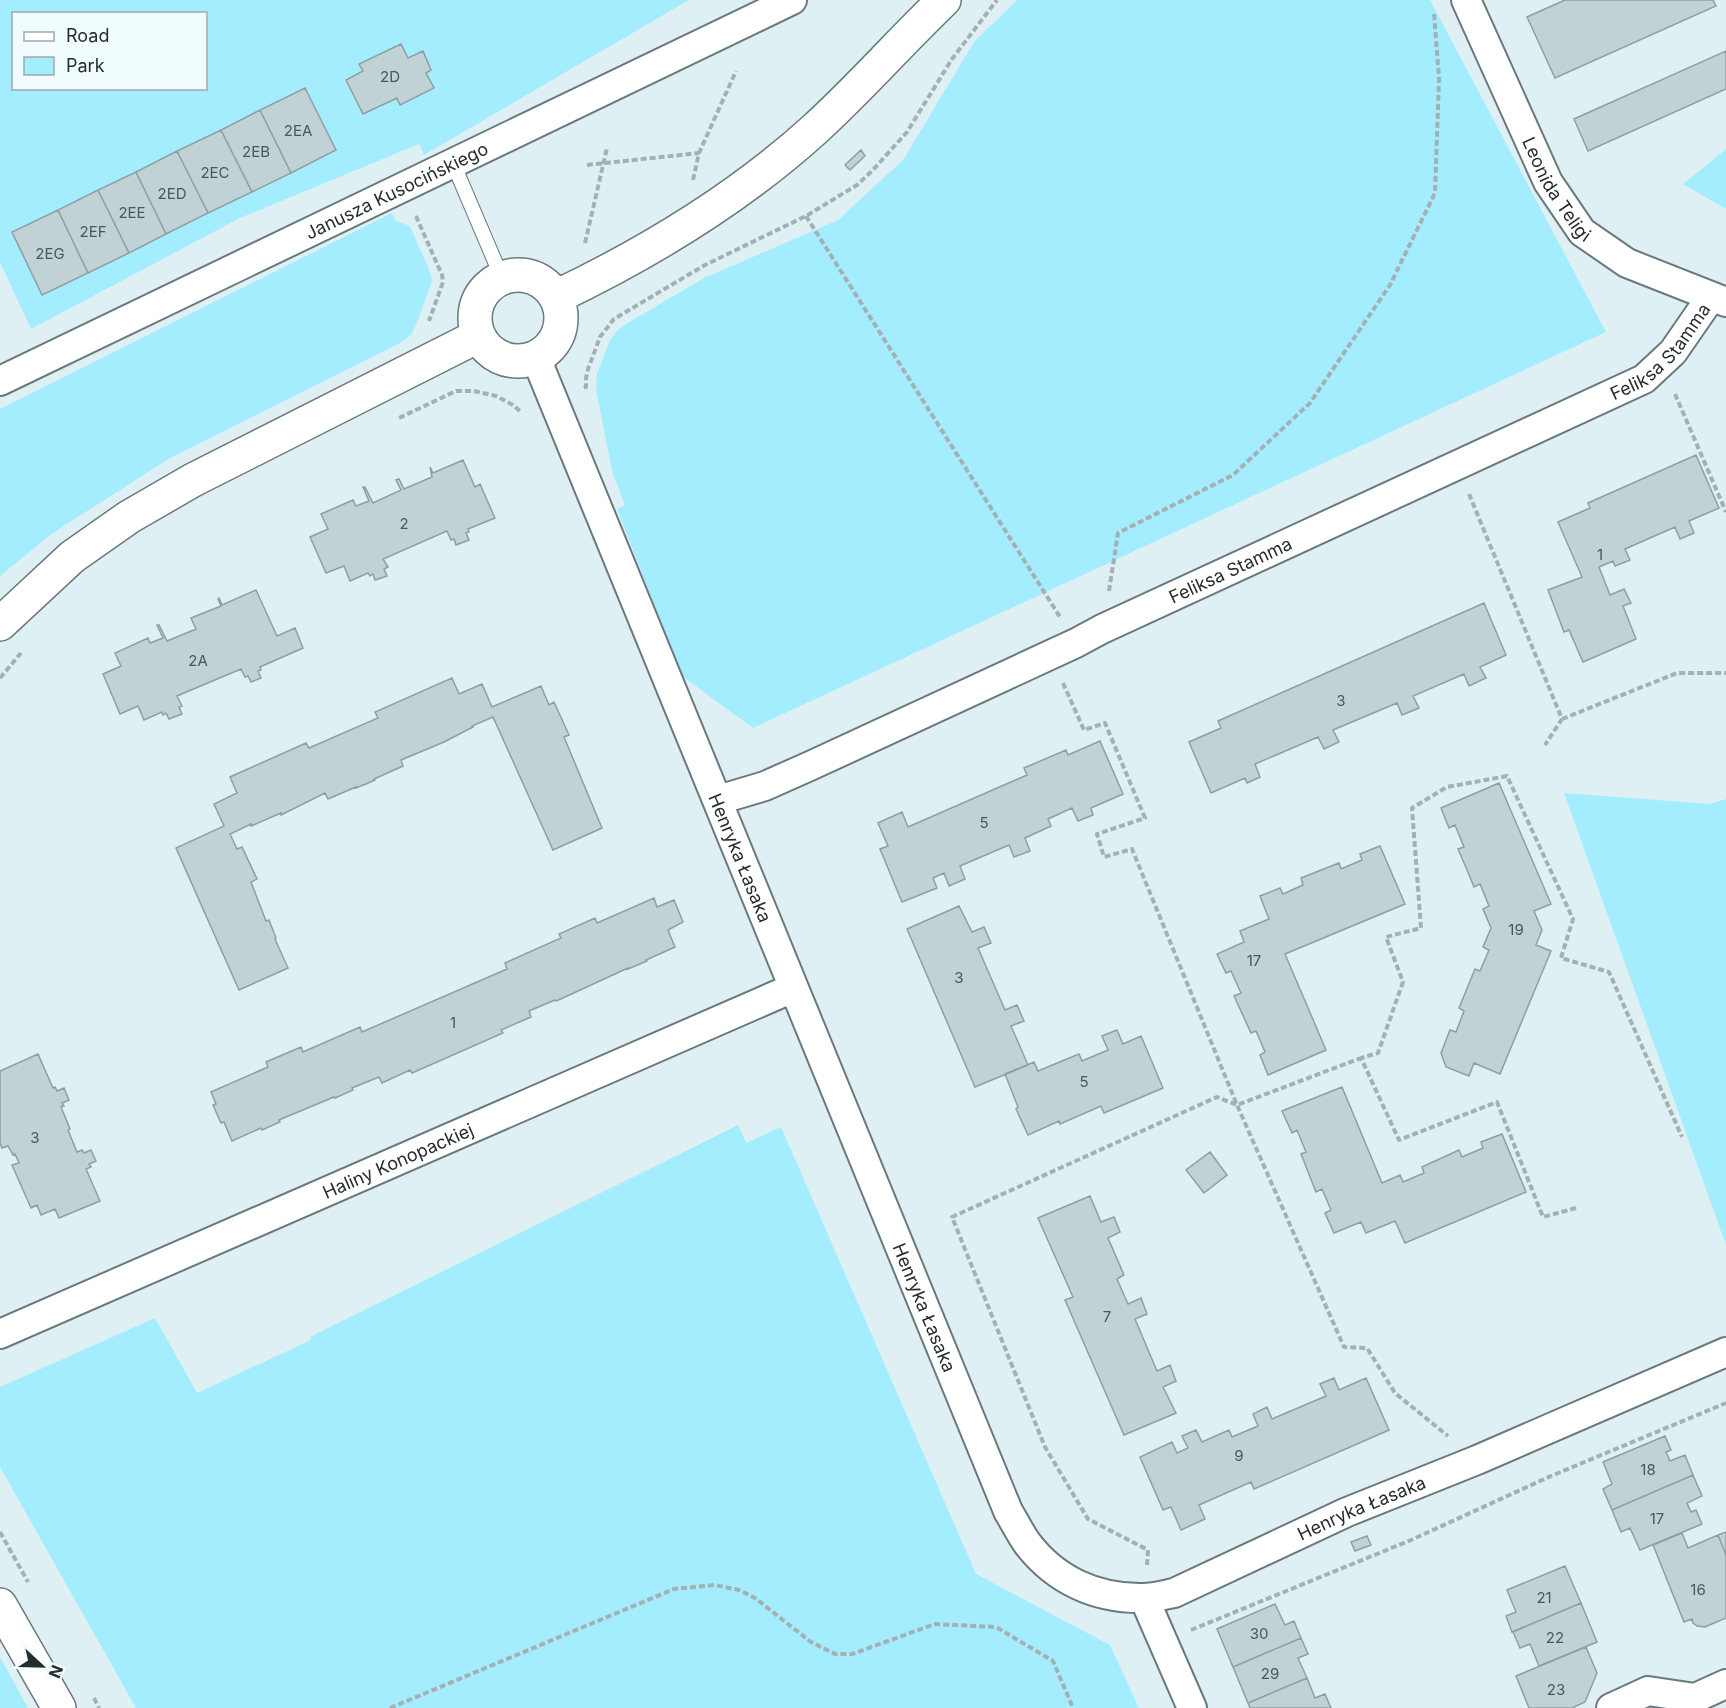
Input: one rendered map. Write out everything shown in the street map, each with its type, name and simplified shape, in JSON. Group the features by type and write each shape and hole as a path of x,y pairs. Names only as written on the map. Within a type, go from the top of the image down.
{"street":[{"name":"Janusza Kusocińskiego","path":"0,381 792,0"},
{"path":"556,297 594,279 683,227 758,177 857,91 944,0"},
{"name":"Leonida Teligi","path":"1466,0 1548,182 1582,232 1628,263 1719,300"},
{"path":"515,275 539,280 556,297 561,312 561,327 555,341 546,352 536,358 520,362 507,361 495,356 478,336 474,322 475,308 481,295 490,285 502,278 515,275"},
{"name":"Feliksa Stamma","path":"718,800 765,786 801,770 1644,379 1673,352 1719,300"},
{"path":"0,624 72,557 129,517 193,480 478,336"},
{"name":"Henryka Łasaka","path":"536,358 1008,1511 1027,1543 1048,1566 1070,1582 1093,1591 1116,1596 1144,1598 1174,1593 1347,1512 1477,1460 1726,1352"},
{"name":"Haliny Konopackiej","path":"0,1334 793,988"},
{"path":"1144,1598 1192,1708"},
{"path":"0,1605 59,1708"},
{"path":"1611,1708 1648,1691 1695,1698 1726,1684"}],"lane":[{"path":"453,163 502,278"}],"path":[{"path":"1102,629 1118,534 1233,475 1311,403 1390,285 1435,193 1439,78 1434,11"},
{"path":"692,186 699,153 736,71"},
{"path":"584,249 607,148"},
{"path":"587,165 699,153"},
{"path":"396,190 412,206 442,275 428,334 456,391"},
{"path":"806,216 1076,643"},
{"path":"1662,362 1726,512"},
{"path":"1457,466 1562,719"},
{"path":"1050,655 1083,730 1105,723 1145,818 1097,834 1104,857 1132,849 1237,1105 1344,1347 1367,1348 1395,1393 1477,1460"},
{"path":"1545,745 1562,719 1677,673 1726,673"},
{"path":"1144,1598 1148,1550 1088,1519 1045,1447 952,1217 1217,1098 1237,1105 1378,1053 1402,982 1386,937 1421,928 1412,808 1447,787 1508,776 1573,919 1561,958 1609,972 1682,1137"},
{"path":"1361,1058 1399,1140 1497,1102 1543,1217 1576,1208"},
{"path":"1163,1642 1411,1540 1551,1476 1726,1403"},
{"path":"390,1708 674,1589 715,1585 739,1590 755,1598 811,1642 835,1654 852,1654 935,1624 996,1627 1053,1661 1073,1708"}],"green space":[{"path":"0,0 689,0 424,155 419,144 240,218 31,329 0,262"},
{"path":"1017,0 1430,0 1606,332 753,728 682,676 617,509 625,505 612,471 596,389 597,374 610,340 618,330 631,321 704,278 838,220 903,160 974,42"},
{"path":"1726,149 1726,209 1683,184"},
{"path":"392,213 396,221 410,226 432,281 411,335 400,343 170,458 53,533 0,576 0,409"},
{"path":"1564,793 1710,804 1726,799 1726,1245"},
{"path":"738,1125 746,1143 781,1127 976,1574 1110,1645 1139,1708 136,1708 0,1467 0,1387 155,1318 197,1393 311,1340 310,1337"},
{"path":"0,1657 28,1708 0,1708"}],"building":[{"path":"1565,0 1713,0 1716,6 1555,78 1527,17"},
{"path":"401,44 408,58 423,51 431,70 426,73 434,88 400,105 397,98 363,114 346,80 363,71 359,64"},
{"path":"1726,51 1726,89 1588,151 1574,119"},
{"path":"305,88 336,150 291,173 260,110"},
{"path":"260,110 291,173 252,192 221,130"},
{"path":"221,130 252,192 208,213 177,151"},
{"path":"861,150 865,156 850,170 845,165"},
{"path":"177,151 208,213 166,234 136,172"},
{"path":"136,172 166,234 129,253 98,190"},
{"path":"98,190 129,253 88,273 58,210"},
{"path":"58,210 88,273 42,295 12,232"},
{"path":"1696,455 1719,508 1689,521 1694,533 1680,539 1675,527 1625,549 1630,560 1615,566 1613,561 1599,567 1610,595 1624,589 1631,603 1623,606 1636,639 1583,662 1569,630 1564,632 1548,590 1582,577 1558,522 1590,508 1588,503"},
{"path":"463,460 475,487 480,484 495,518 468,529 469,532 466,533 469,540 456,545 447,531 383,559 388,567 384,569 387,576 375,580 373,574 370,576 368,573 350,581 344,566 326,573 310,537 328,529 321,514 353,500 356,506 369,501 363,487 373,503 401,490 396,480 399,479 404,489 432,477 430,467 433,473"},
{"path":"256,590 277,636 295,628 303,648 260,667 261,670 258,671 261,678 251,682 241,669 177,696 182,706 179,707 182,714 169,719 166,713 163,715 162,712 144,720 138,706 120,714 103,674 121,666 115,653 148,638 150,643 163,638 157,625 167,641 196,629 191,618 221,606 219,598 222,605"},
{"path":"1484,603 1506,655 1480,667 1486,678 1469,686 1464,674 1413,696 1419,708 1402,715 1397,703 1333,730 1339,742 1324,749 1318,737 1255,764 1260,777 1247,783 1245,778 1211,793 1189,742 1221,728 1218,721"},
{"path":"452,678 459,694 482,684 492,707 541,686 549,705 554,702 569,735 564,737 602,828 553,850 493,717 444,742 401,760 403,766 366,784 328,799 325,793 281,815 281,813 251,826 251,824 230,834 237,849 242,847 257,879 251,882 288,968 239,990 176,848 224,826 214,804 237,793 230,777 306,743 309,748 378,718 375,712"},
{"path":"1100,741 1123,794 1091,808 1093,815 1078,821 1072,808 1048,819 1051,826 1025,838 1030,851 1014,857 1009,845 960,866 965,879 949,886 944,873 933,878 937,888 902,902 880,849 888,846 878,823 902,812 908,827 1027,775 1024,768 1066,750 1068,755"},
{"path":"1499,783 1551,904 1534,911 1542,930 1536,945 1551,951 1500,1074 1474,1063 1469,1076 1446,1067 1441,1053 1450,1030 1456,1032 1464,1011 1459,1008 1475,969 1480,971 1489,950 1483,947 1491,928 1483,909 1489,906 1480,884 1474,887 1458,849 1464,847 1455,825 1449,828 1441,808"},
{"path":"1380,846 1405,904 1285,954 1326,1050 1268,1075 1260,1055 1265,1052 1256,1031 1251,1033 1234,996 1241,993 1231,971 1226,973 1217,954 1244,942 1240,931 1269,919 1260,896 1280,888 1283,894 1303,885 1301,878 1339,863 1341,869 1362,860 1360,854"},
{"path":"654,898 657,907 674,900 683,922 668,930 675,947 529,1011 531,1017 501,1030 503,1033 412,1073 410,1070 382,1083 379,1077 335,1098 279,1120 280,1122 262,1130 261,1128 232,1141 224,1122 221,1123 213,1105 216,1104 211,1092 268,1067 266,1062 301,1047 303,1052 360,1027 362,1032 507,969 505,963 561,938 559,934 595,918 597,923"},
{"path":"959,906 972,932 984,927 991,943 978,948 1005,1010 1017,1005 1024,1021 1011,1026 1028,1065 975,1087 907,929"},
{"path":"1117,1030 1123,1044 1141,1036 1163,1088 1104,1113 1101,1106 1028,1135 1016,1109 1018,1107 1005,1074 1034,1062 1038,1071 1079,1054 1082,1061 1108,1050 1102,1036"},
{"path":"38,1054 53,1088 55,1087 57,1091 64,1088 69,1100 62,1103 64,1106 61,1107 77,1152 82,1150 84,1153 91,1150 96,1161 89,1164 91,1167 86,1169 100,1201 59,1218 55,1209 41,1215 37,1205 31,1208 12,1165 19,1163 15,1154 13,1155 8,1146 2,1148 0,1143 0,1071"},
{"path":"1342,1087 1382,1183 1400,1175 1403,1182 1424,1173 1422,1167 1459,1150 1462,1157 1483,1148 1481,1142 1502,1134 1526,1192 1405,1243 1395,1221 1366,1233 1361,1222 1334,1233 1325,1213 1331,1210 1322,1189 1316,1192 1301,1154 1306,1152 1297,1130 1292,1133 1282,1111"},
{"path":"1210,1152 1227,1175 1204,1193 1186,1170"},
{"path":"1090,1196 1101,1222 1114,1217 1120,1232 1108,1238 1124,1275 1117,1279 1128,1304 1141,1298 1147,1314 1135,1319 1157,1371 1170,1365 1176,1381 1163,1387 1176,1413 1124,1435 1065,1300 1073,1297 1038,1218"},
{"path":"1334,1378 1339,1390 1366,1378 1389,1430 1254,1489 1251,1482 1199,1505 1205,1519 1181,1530 1171,1507 1163,1510 1140,1457 1172,1442 1177,1453 1188,1448 1182,1436 1196,1430 1202,1442 1229,1430 1232,1437 1258,1426 1253,1414 1267,1407 1272,1419 1326,1396 1320,1384"},
{"path":"1665,1436 1671,1450 1666,1452 1670,1461 1685,1455 1693,1475 1612,1510 1603,1489 1612,1484 1603,1462"},
{"path":"1693,1475 1702,1496 1687,1503 1691,1512 1696,1510 1702,1524 1640,1550 1630,1528 1621,1532 1612,1510"},
{"path":"1726,1532 1726,1555 1718,1535"},
{"path":"1682,1533 1688,1548 1718,1535 1726,1555 1726,1618 1705,1627 1697,1626 1692,1619 1684,1622 1653,1545"},
{"path":"1367,1536 1371,1545 1355,1551 1351,1542"},
{"path":"1565,1566 1581,1603 1512,1632 1506,1616 1516,1612 1507,1590"},
{"path":"1581,1603 1597,1642 1539,1666 1530,1644 1520,1648 1513,1632"},
{"path":"1275,1604 1285,1625 1294,1621 1301,1638 1233,1667 1217,1629"},
{"path":"1301,1638 1308,1654 1298,1658 1307,1678 1248,1703 1233,1667"},
{"path":"1586,1647 1597,1673 1585,1702 1572,1708 1529,1708 1516,1676"},
{"path":"1307,1678 1315,1698 1325,1694 1331,1708 1250,1708 1248,1703"}]}
